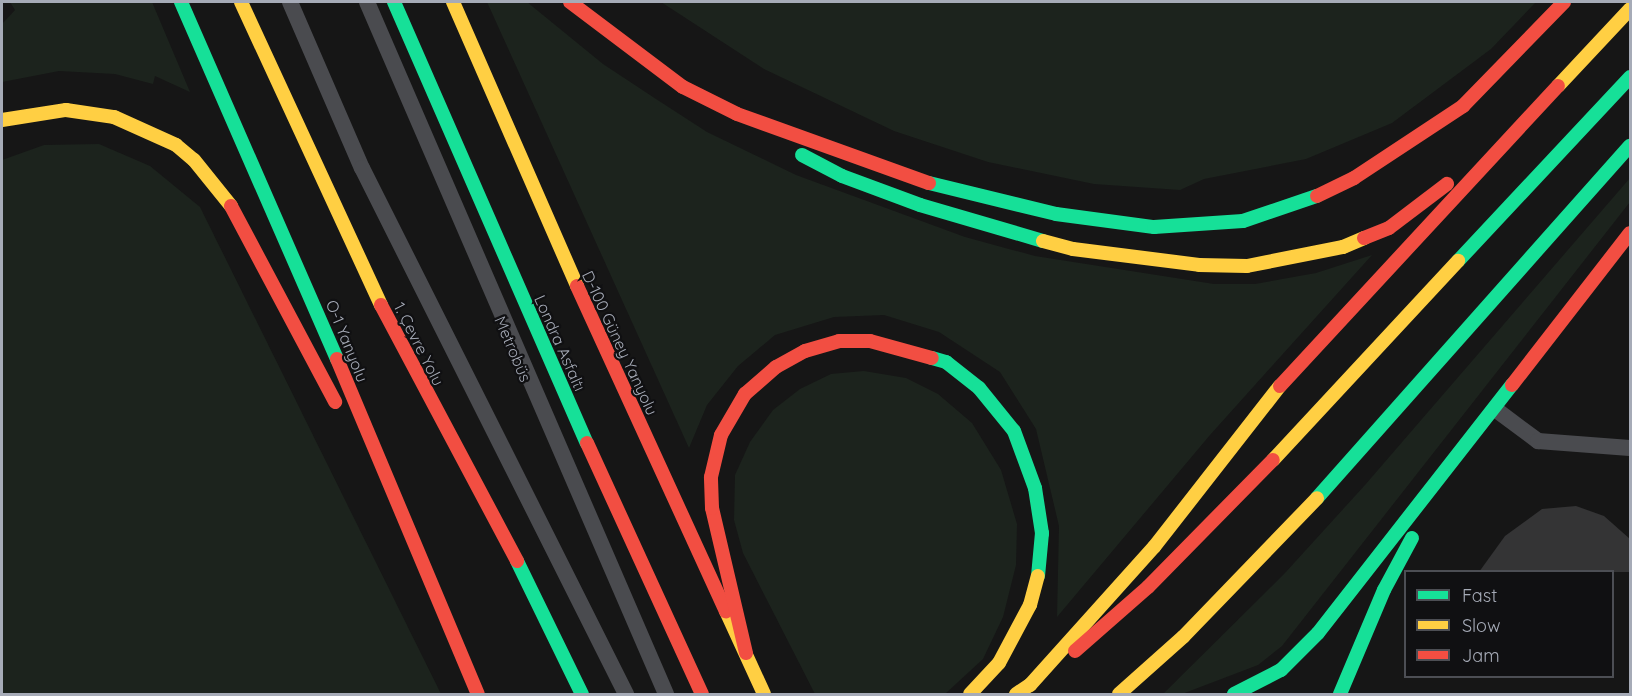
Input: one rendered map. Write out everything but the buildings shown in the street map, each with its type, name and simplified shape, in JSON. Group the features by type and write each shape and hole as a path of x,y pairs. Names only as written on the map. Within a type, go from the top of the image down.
{"main road":[{"name":"O-1 Yanyolu","path":"181,2 304,276 386,480 478,694"},
{"name":"1. Çevre Yolu","path":"241,2 357,260 533,592 582,694"},
{"name":"Londra Asfaltı","path":"394,2 532,322 702,694"},
{"name":"D-100 Güney Yanyolu","path":"453,2 532,189 764,694"},
{"path":"570,2 624,46 683,87 737,114 929,183 1056,214 1154,227 1243,221 1302,203 1354,178 1409,145 1463,106 1564,2"},
{"path":"1030,685 1154,547 1245,427 1311,349 1630,9"},
{"path":"1016,694 1088,640 1198,537 1630,77"},
{"path":"737,114 768,136 842,176 1003,231 1072,249 1142,260 1246,266 1343,247 1389,228 1451,181 1560,86"},
{"path":"2,120 66,110 114,117 176,145 194,160 236,210 346,422 386,480"},
{"path":"1119,694 1183,637 1293,525 1630,146"},
{"path":"1234,694 1281,670 1318,633 1446,473 1630,233"},
{"path":"746,653 712,508 711,477 721,435 745,394 776,367 805,351 839,341 870,341 946,362 978,388 1014,431 1035,488 1042,533 1039,573 1030,605 999,663 970,694"},
{"path":"1340,694 1384,590 1446,473"}],"lane":[{"path":"290,2 362,168 626,694"},
{"name":"Metrobüs","path":"367,2 666,694"},
{"path":"1495,409 1538,441 1630,448"}],"shaded area":[{"path":"10,2 152,2 190,92 155,76 153,84 115,74 59,71 2,82 2,24 15,10"},
{"path":"487,2 527,2 603,64 707,132 796,175 965,237 1035,256 1214,284 1255,284 1316,273 1372,255 1210,435 1057,617 1059,526 1036,429 1000,372 939,332 884,315 834,317 775,335 738,366 707,405 689,448"},
{"path":"661,2 1536,2 1491,49 1392,123 1306,159 1204,179 1180,190 1094,184 988,162 894,131 764,69"},
{"path":"99,144 150,166 200,207 441,694 2,694 2,160 44,145"},
{"path":"1630,178 1630,202 1282,646 1258,665 1182,694 1163,694 1285,573 1365,485"},
{"path":"864,371 906,378 938,394 972,423 1001,470 1017,524 1016,565 1003,617 983,659 945,694 815,694 743,553 734,520 735,475 750,442 773,410 800,389 831,374"}],"traffic: fast":[{"path":"181,2 337,359"},
{"path":"394,2 587,443"},
{"path":"1458,261 1630,77"},
{"path":"1317,498 1630,146"},
{"path":"802,155 842,176 920,205 1043,241"},
{"path":"929,183 1056,214 1154,227 1243,221 1317,196"},
{"path":"932,358 946,362 979,388 1014,431 1035,488 1042,533 1038,576"},
{"path":"1234,694 1281,670 1318,633 1512,385"},
{"path":"1340,694 1384,590 1412,538"},
{"path":"517,561 582,694"}],"traffic: slow":[{"path":"241,2 381,305"},
{"path":"453,2 577,286"},
{"path":"1558,86 1630,9"},
{"path":"2,120 66,110 114,117 176,145 194,160 231,206"},
{"path":"1043,241 1073,249 1199,265 1247,266 1343,247 1364,238"},
{"path":"1273,460 1458,261"},
{"path":"1016,694 1030,685 1154,547 1280,386"},
{"path":"1119,694 1183,637 1317,498"},
{"path":"970,694 999,663 1030,605 1038,576"},
{"path":"726,611 764,694"}],"traffic: jam":[{"path":"570,2 683,87 737,114 929,183"},
{"path":"1317,196 1354,178 1463,106 1564,2"},
{"path":"1280,386 1558,86"},
{"path":"1364,238 1389,228 1447,184"},
{"path":"231,206 335,402"},
{"path":"1512,385 1630,233"},
{"path":"577,286 726,611"},
{"path":"381,305 517,561"},
{"path":"746,653 712,508 711,477 721,435 745,394 776,367 805,351 839,341 870,341 932,358"},
{"path":"337,359 478,694"},
{"path":"587,443 702,694"},
{"path":"1075,651 1148,587 1273,460"}]}
